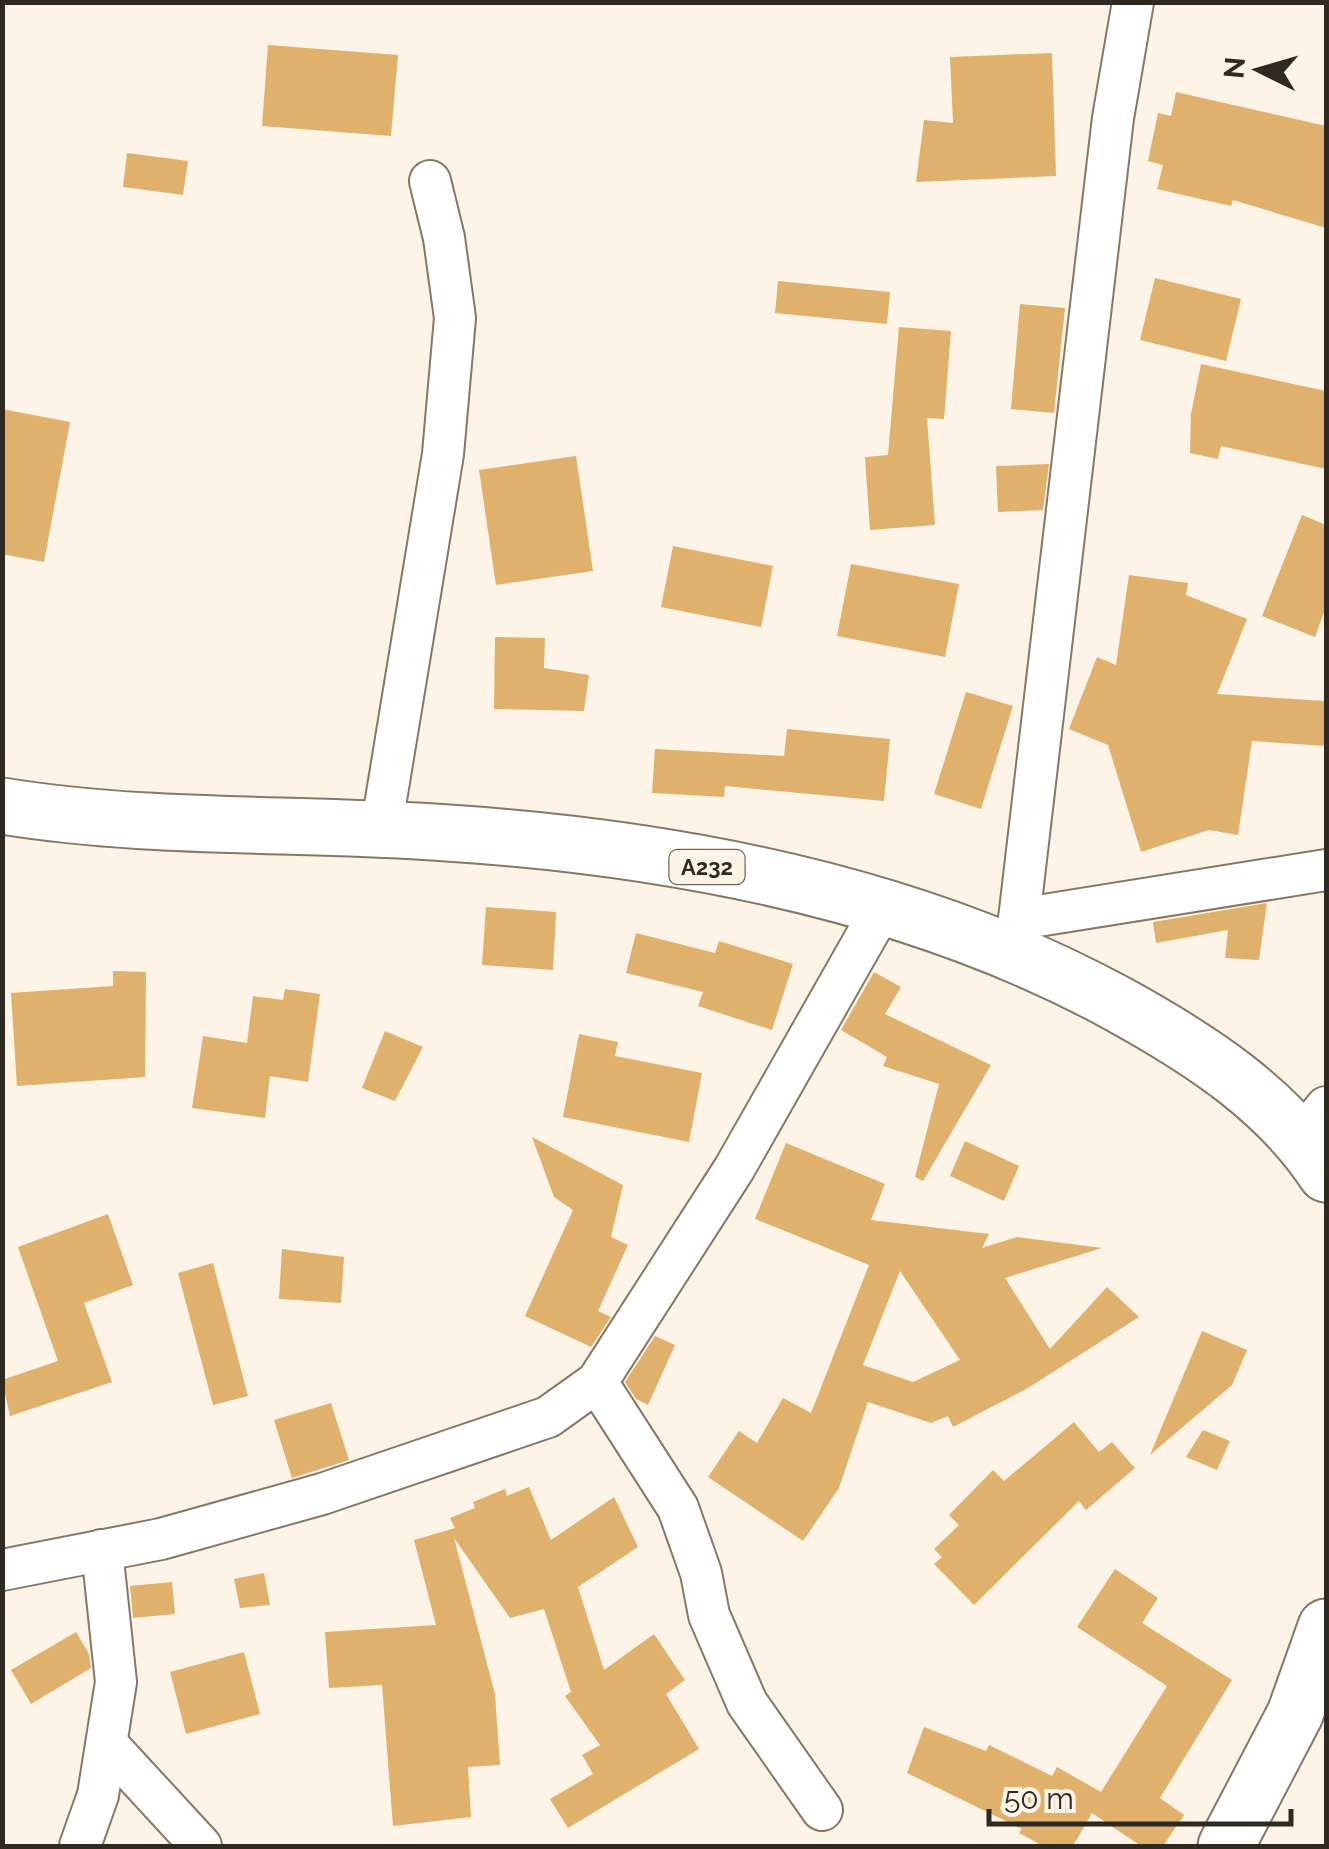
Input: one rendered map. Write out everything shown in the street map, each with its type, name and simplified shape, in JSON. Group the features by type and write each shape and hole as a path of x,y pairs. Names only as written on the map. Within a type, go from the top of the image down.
{"main road":[{"name":"A232","path":"2,806 163,822 381,830 625,852 775,878 1015,937 1054,969 1233,1075 1318,1139"},
{"path":"1226,1846 1295,1714 1326,1627"}],"street":[{"path":"1133,2 1113,118 1015,937 1326,870"},
{"path":"381,830 443,454 455,318 444,238 430,181"},
{"path":"2,1570 102,1550 322,1494 548,1416 597,1382 734,1169 884,906"},
{"path":"597,1382 678,1508 701,1573 709,1615 747,1703 822,1810"},
{"path":"80,1846 98,1794 116,1682 102,1550"},
{"path":"107,1744 201,1846"}],"building":[{"path":"268,45 398,55 391,136 262,126"},
{"path":"1052,53 1056,176 916,182 924,120 953,123 950,57"},
{"path":"1176,92 1326,126 1326,228 1233,200 1231,206 1157,189 1163,165 1148,161 1158,113 1171,116"},
{"path":"127,153 188,161 183,195 123,187"},
{"path":"1155,278 1241,299 1226,361 1140,340"},
{"path":"778,281 890,292 887,324 775,313"},
{"path":"1020,304 1065,308 1054,413 1011,409"},
{"path":"899,327 951,331 944,419 927,418 935,525 870,530 865,457 888,455"},
{"path":"1201,364 1326,391 1326,469 1221,446 1218,459 1190,453 1191,414"},
{"path":"2,409 70,422 44,562 2,554"},
{"path":"576,456 593,571 496,585 479,470"},
{"path":"1049,464 1043,510 998,512 996,466"},
{"path":"1302,515 1326,525 1326,607 1315,637 1262,616"},
{"path":"673,546 773,566 761,627 661,607"},
{"path":"851,564 959,584 945,657 837,636"},
{"path":"1129,575 1188,583 1186,595 1247,619 1217,694 1326,701 1326,746 1252,741 1238,835 1209,830 1141,852 1108,745 1069,729 1097,657 1116,665"},
{"path":"495,637 545,638 544,668 589,675 584,711 494,709"},
{"path":"966,692 1013,706 981,809 934,794"},
{"path":"787,729 890,739 884,801 725,786 724,797 652,793 655,749 784,756"},
{"path":"1267,903 1259,960 1225,958 1228,930 1156,943 1153,922"},
{"path":"486,907 556,912 553,970 482,965"},
{"path":"636,933 715,953 719,941 793,964 772,1030 698,1006 703,992 626,973"},
{"path":"113,971 146,972 145,1077 17,1086 11,993 113,986"},
{"path":"874,972 901,987 885,1014 991,1065 923,1181 915,1177 939,1084 883,1066 887,1057 841,1030"},
{"path":"285,989 320,994 308,1082 270,1076 265,1118 192,1108 203,1036 247,1043 253,996 283,1000"},
{"path":"385,1031 423,1047 395,1101 362,1088"},
{"path":"579,1034 618,1042 615,1056 702,1073 689,1142 563,1117"},
{"path":"532,1137 623,1185 611,1237 628,1245 598,1311 611,1317 591,1347 525,1316 573,1210 554,1197"},
{"path":"965,1141 1019,1166 1004,1201 950,1176"},
{"path":"786,1143 885,1184 871,1220 989,1234 982,1248 1017,1237 1102,1248 1005,1278 1050,1349 1107,1287 1139,1317 1028,1388 953,1427 948,1416 931,1423 868,1402 839,1488 803,1541 708,1477 739,1431 757,1443 783,1398 811,1413 869,1265 755,1219","holes":["900,1271 960,1360 913,1382 863,1365"]},
{"path":"108,1214 133,1285 84,1303 112,1382 10,1416 2,1380 58,1361 18,1247"},
{"path":"282,1249 344,1257 341,1303 279,1299"},
{"path":"213,1263 248,1396 213,1405 178,1273"},
{"path":"1202,1331 1247,1350 1232,1385 1150,1455"},
{"path":"655,1336 675,1345 648,1405 636,1399 625,1382"},
{"path":"331,1403 349,1460 292,1478 274,1420"},
{"path":"1074,1422 1099,1452 1112,1442 1135,1468 1086,1510 1079,1501 974,1605 934,1564 942,1557 934,1549 959,1525 949,1515 993,1470 1004,1481"},
{"path":"1203,1430 1230,1441 1217,1470 1186,1457"},
{"path":"529,1487 551,1540 614,1497 638,1547 578,1587 604,1670 654,1634 685,1680 666,1694 699,1749 568,1828 550,1799 593,1774 582,1755 600,1745 565,1696 571,1692 544,1609 510,1618 454,1538 495,1694 500,1765 468,1767 471,1817 393,1826 382,1685 329,1688 325,1632 436,1625 414,1540 455,1528 450,1518 475,1508 473,1502 505,1489 507,1496"},
{"path":"1115,1569 1158,1598 1142,1623 1232,1680 1160,1798 1184,1815 1163,1846 1141,1846 1092,1813 1073,1846 1043,1846 1019,1833 1022,1829 907,1773 924,1727 986,1751 989,1745 1052,1776 1057,1767 1101,1792 1167,1686 1077,1627"},
{"path":"264,1573 270,1605 240,1608 234,1579"},
{"path":"172,1582 175,1614 133,1618 130,1586"},
{"path":"76,1632 89,1654 91,1668 31,1704 11,1670"},
{"path":"244,1652 260,1714 186,1734 170,1672"}]}
